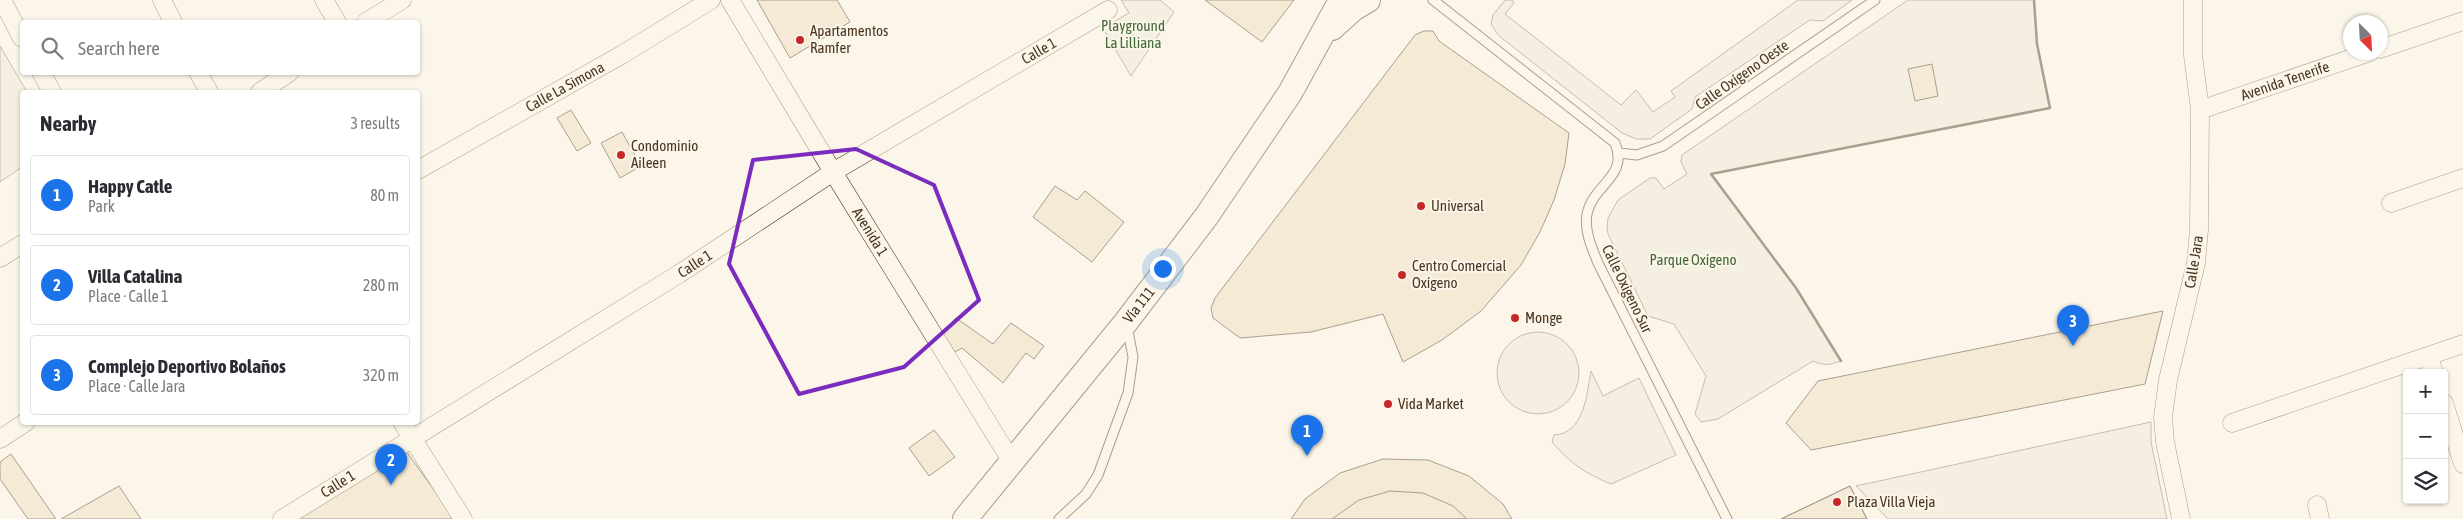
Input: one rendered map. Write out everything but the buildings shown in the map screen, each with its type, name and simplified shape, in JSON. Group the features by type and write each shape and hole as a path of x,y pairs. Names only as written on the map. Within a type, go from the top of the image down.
{"main road":[{"name":"Vía 111","path":"965,519 1126,322 1206,217 1254,149 1290,93 1341,0"},
{"path":"1320,40 1353,9 1368,0"}],"street":[{"path":"2,0 20,34"},
{"path":"162,0 172,20"},
{"path":"324,0 336,20"},
{"path":"369,20 402,0"},
{"name":"Calle La Simona","path":"420,169 623,54 711,0"},
{"name":"Avenida 1","path":"730,0 833,172 1012,462"},
{"name":"Calle Jara","path":"2181,519 2164,442 2163,417 2168,380 2197,255 2199,230 2200,110 2193,55 2193,0"},
{"name":"Calle 1","path":"282,519 679,274 833,172 1108,10"},
{"path":"2388,46 2463,21"},
{"name":"Avenida Tenerife","path":"2200,110 2347,60"},
{"path":"43,75 51,90"},
{"path":"200,75 207,90"},
{"path":"263,90 286,75"},
{"path":"2391,203 2463,178"},
{"path":"0,258 20,245"},
{"path":"2232,422 2432,365 2463,344"},
{"path":"2447,414 2463,464"},
{"path":"0,439 21,425"},
{"path":"404,425 463,519"}],"lane":[{"path":"1433,0 1607,135 1615,143 1619,153"},
{"name":"Calle Oxígeno Oeste","path":"1619,153 1638,155 1663,146 1875,0"},
{"name":"Calle Oxígeno Sur","path":"1619,153 1617,169 1594,196 1590,205 1587,228 1591,244 1598,263 1727,519"},
{"path":"1059,519 1086,494 1098,476 1128,393 1133,357 1126,322"}],"highlighted area":[{"path":"856,149 934,185 979,300 904,367 799,394 729,264 753,160"}],"green space":[{"name":"Playground La Lilliana","path":"1121,0 1160,0 1174,12 1131,76 1103,28 1129,13"},
{"path":"1505,0 1512,0 1514,3 1505,14 1621,105 1636,90 1653,112 1675,97 1671,91 1798,0 1852,0 1823,21 1810,20 1695,97 1692,109 1650,139 1636,139 1622,133 1498,35 1491,24 1493,15"},
{"name":"Parque Oxígeno","path":"1908,0 2034,0 2037,44 2050,108 1712,174 1796,288 1841,361 1820,364 1813,361 1718,419 1701,422 1695,414 1706,376 1674,324 1648,316 1608,234 1608,218 1618,200 1650,178 1656,178 1664,189 1687,174 1681,162 1682,155"},
{"path":"0,46 26,90 20,90 20,168 0,182"},
{"path":"1538,332 1554,335 1567,344 1576,357 1579,373 1576,389 1567,402 1554,411 1538,414 1522,411 1509,402 1500,389 1497,373 1500,357 1509,344 1522,335"},
{"path":"1591,371 1603,396 1639,378 1676,455 1611,484 1593,476 1572,462 1552,442 1554,435 1564,433 1572,428 1578,420 1585,401"},
{"path":"2151,422 2151,442 2167,519 1888,519 1856,486"}],"wall":[{"path":"1841,361 1796,288 1711,174 2050,108 2037,44 2034,0"}],"place":[{"name":"Apartamentos Ramfer","path":"800,40"},
{"name":"Condominio Aileen","path":"621,155"},
{"name":"Universal","path":"1421,206"},
{"name":"Centro Comercial Oxígeno","path":"1402,275"},
{"name":"Monge","path":"1515,318"},
{"name":"Complejo Deportivo Bolaños","path":"2073,346"},
{"name":"Vida Market","path":"1388,404"},
{"name":"Happy Catle","path":"1307,456"},
{"name":"Villa Catalina","path":"391,485"},
{"name":"Plaza Villa Vieja","path":"1837,502"}]}
